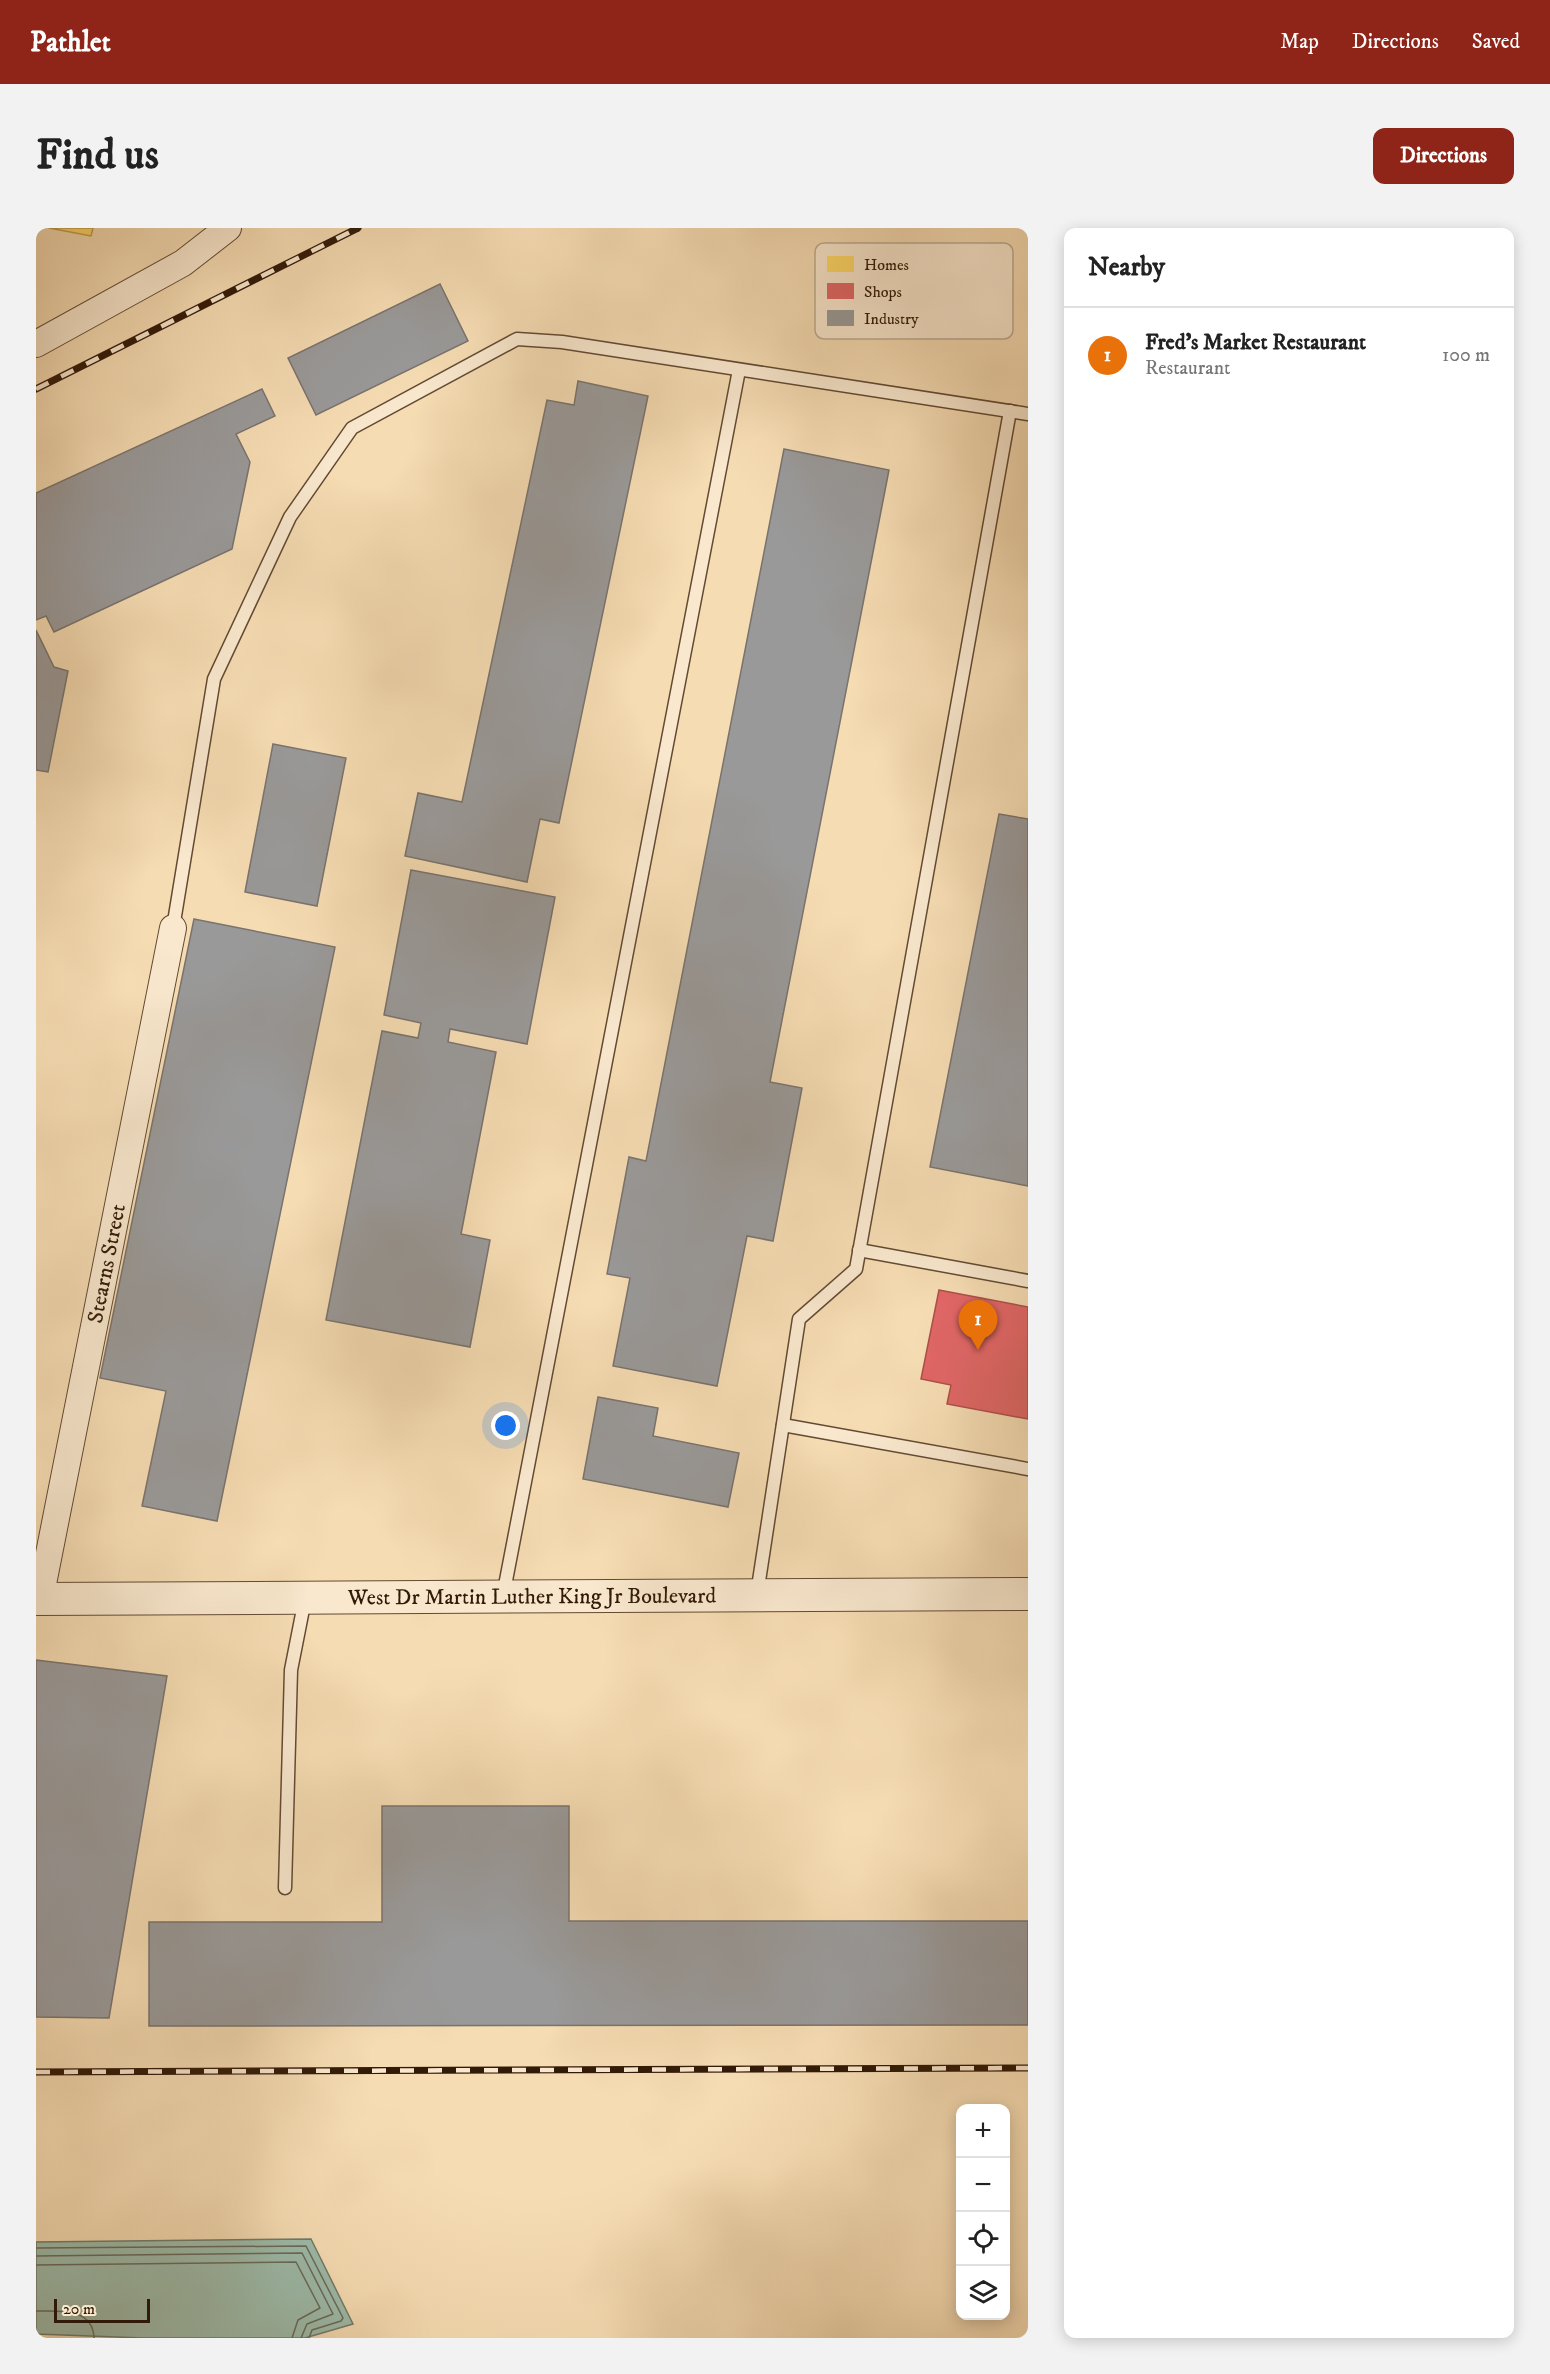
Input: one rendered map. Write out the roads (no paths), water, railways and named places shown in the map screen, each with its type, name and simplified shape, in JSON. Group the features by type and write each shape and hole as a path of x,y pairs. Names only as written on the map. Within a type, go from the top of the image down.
{"street":[{"path":"36,344 183,263 228,228"},
{"name":"Stearns Street","path":"38,1599 173,928"},
{"name":"West Dr Martin Luther King Jr Boulevard","path":"38,1599 1028,1594"}],"lane":[{"path":"173,928 214,679 290,517 352,428 517,339 562,342 1028,414"},
{"path":"503,1597 739,370"},
{"path":"756,1596 799,1319 856,1269 1010,411"},
{"path":"859,1250 1028,1281"},
{"path":"783,1425 1028,1469"},
{"path":"285,1888 291,1670 305,1598"}],"water":[{"path":"311,2239 353,2324 305,2338 143,2338 36,2334 36,2242"}],"railway":[{"path":"36,389 358,228"},
{"path":"36,2072 1028,2068"}],"place":[{"name":"Fred's Market Restaurant","path":"978,1350"}]}
